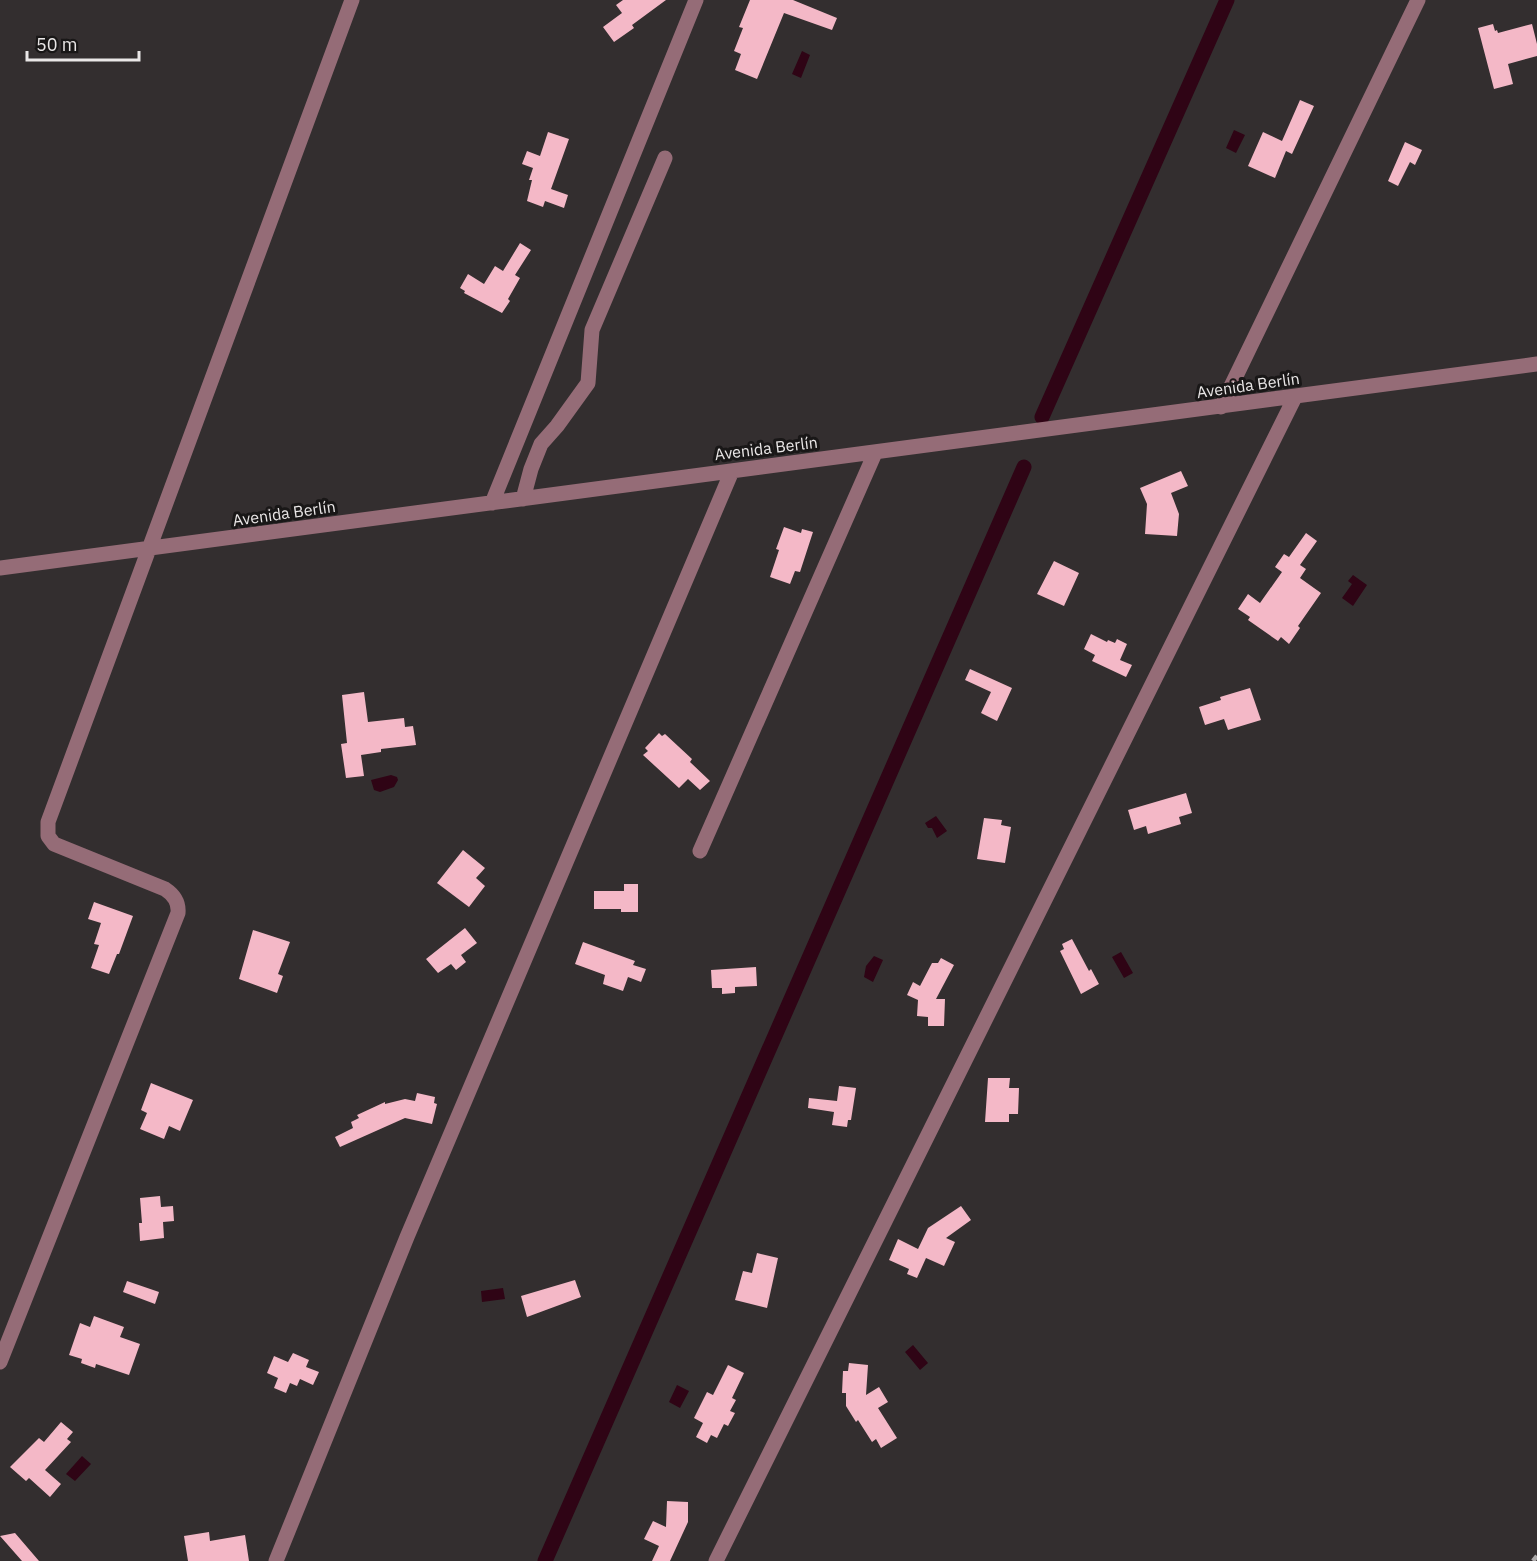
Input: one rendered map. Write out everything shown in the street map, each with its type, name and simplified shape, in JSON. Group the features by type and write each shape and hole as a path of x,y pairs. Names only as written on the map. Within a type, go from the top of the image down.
{"street":[{"path":"0,1362 178,914 174,897 165,889 58,847 50,840 46,829 352,0"},
{"path":"492,503 696,0"},
{"path":"1221,407 1418,0"},
{"path":"523,499 541,444 588,383 592,330 664,158"},
{"name":"Avenida Berlín","path":"0,568 1537,364"},
{"path":"716,1561 1295,397"},
{"path":"700,851 875,453"},
{"path":"276,1561 407,1237 732,471"}],"shaded area":[{"path":"802,51 810,55 801,78 792,74"},
{"path":"1234,130 1245,135 1236,153 1226,148"},
{"path":"1353,575 1367,585 1353,606 1342,598 1352,584 1348,581"},
{"path":"391,775 397,777 398,780 394,787 380,792 374,790 371,780"},
{"path":"936,816 947,831 937,838 932,828 928,828 925,823"},
{"path":"1121,952 1133,973 1124,978 1112,957"},
{"path":"874,956 883,960 873,982 864,977 866,966"},
{"path":"503,1288 505,1299 482,1302 481,1291"},
{"path":"913,1345 928,1363 920,1370 905,1352"},
{"path":"677,1385 689,1391 680,1408 669,1402"},
{"path":"82,1456 91,1464 75,1481 66,1474"}],"building":[{"path":"623,0 666,0 632,25 634,28 614,42 603,27 622,13 616,5"},
{"path":"750,0 793,0 837,18 832,30 784,13 757,79 735,70 741,54 734,51 743,28 739,27"},
{"path":"1493,24 1498,33 1532,24 1537,44 1537,56 1508,64 1513,84 1494,89 1478,28"},
{"path":"1300,100 1314,106 1292,154 1286,151 1275,178 1248,166 1263,132 1282,141"},
{"path":"548,132 569,139 551,189 568,195 564,208 545,201 543,207 527,201 533,168 522,164 527,151 540,156"},
{"path":"1405,142 1422,150 1415,165 1410,162 1398,186 1388,181"},
{"path":"520,243 531,250 515,275 520,278 502,313 464,293 465,291 460,288 468,274 484,284 495,266 503,271"},
{"path":"1181,471 1188,486 1171,493 1179,514 1177,536 1145,534 1147,504 1140,488"},
{"path":"784,527 801,533 802,529 813,532 800,572 795,571 790,584 770,577"},
{"path":"1306,533 1317,541 1300,565 1306,569 1300,578 1321,593 1298,626 1300,628 1289,644 1281,637 1278,641 1248,620 1250,617 1238,609 1248,594 1260,603 1282,572 1275,567 1284,554 1289,557"},
{"path":"1054,561 1079,573 1064,606 1037,594"},
{"path":"1091,634 1107,642 1108,640 1115,643 1117,639 1127,644 1120,660 1132,665 1126,677 1092,661 1095,655 1084,649"},
{"path":"970,669 1012,688 997,721 981,713 991,692 965,680"},
{"path":"1250,688 1261,720 1228,730 1224,719 1205,725 1199,707 1221,700 1220,697"},
{"path":"364,692 368,722 404,718 405,727 413,726 416,745 381,749 381,752 361,755 364,776 346,778 341,744 347,743 342,695"},
{"path":"659,733 662,736 665,734 692,759 690,762 710,781 700,790 688,779 679,788 643,755 648,751 645,748"},
{"path":"1186,793 1192,813 1179,817 1181,824 1148,834 1146,826 1134,830 1128,810"},
{"path":"984,818 1002,820 1001,825 1011,827 1005,863 977,859"},
{"path":"463,850 485,868 476,878 485,886 469,907 437,883"},
{"path":"624,884 638,884 638,912 621,912 621,909 594,909 594,891 624,891"},
{"path":"94,902 133,916 109,974 91,968 99,945 94,944 101,923 88,919"},
{"path":"465,928 477,943 461,955 466,962 456,970 451,964 438,973 426,959"},
{"path":"253,930 290,942 278,974 283,976 277,993 239,979"},
{"path":"1072,939 1089,971 1091,969 1099,984 1081,994 1060,951 1064,949 1062,944"},
{"path":"583,942 635,961 633,965 646,969 641,982 628,977 623,991 603,984 605,975 575,964"},
{"path":"941,958 954,965 936,999 945,999 944,1026 928,1026 928,1017 917,1016 918,1000 907,995 913,982 920,986 932,963 938,963"},
{"path":"756,967 757,986 735,987 735,993 722,994 722,988 712,988 711,970"},
{"path":"988,1078 1010,1078 1009,1088 1019,1088 1018,1114 1009,1114 1009,1122 985,1122"},
{"path":"151,1083 193,1100 180,1131 169,1126 164,1139 140,1129 147,1113 141,1110"},
{"path":"839,1086 856,1088 851,1120 848,1120 847,1127 832,1125 834,1112 808,1108 809,1098 837,1101"},
{"path":"417,1093 435,1097 434,1103 437,1104 432,1124 405,1118 340,1147 335,1137 353,1128 351,1122 359,1118 357,1115 385,1102 385,1104 405,1099 415,1101"},
{"path":"160,1196 161,1207 173,1206 174,1221 163,1222 164,1238 140,1241 139,1223 142,1223 140,1198"},
{"path":"961,1206 971,1220 946,1238 955,1242 944,1266 926,1258 917,1278 907,1274 909,1269 889,1260 898,1239 918,1249 928,1228"},
{"path":"757,1253 778,1258 767,1308 735,1300 743,1271 752,1273"},
{"path":"575,1280 581,1297 527,1317 521,1296"},
{"path":"127,1281 159,1292 155,1304 123,1292"},
{"path":"94,1316 124,1327 120,1337 140,1344 129,1375 96,1364 95,1368 81,1363 82,1359 69,1355 80,1323 90,1327"},
{"path":"293,1353 309,1360 306,1367 319,1372 313,1385 300,1379 297,1386 290,1383 286,1393 274,1388 278,1378 267,1373 274,1356 288,1362"},
{"path":"849,1363 868,1365 866,1395 879,1387 888,1402 878,1408 897,1438 881,1448 876,1439 872,1442 846,1406 846,1393 842,1393 843,1371 848,1371"},
{"path":"728,1365 744,1373 732,1398 736,1400 730,1411 735,1413 728,1426 724,1424 717,1438 711,1435 707,1443 696,1437 703,1423 694,1418 707,1392 713,1395"},
{"path":"61,1422 73,1432 67,1439 71,1442 45,1470 61,1484 50,1497 29,1478 26,1481 10,1467 39,1438 44,1442"},
{"path":"667,1501 688,1502 688,1522 670,1561 652,1561 659,1546 644,1539 653,1521 666,1527"},
{"path":"209,1532 210,1541 245,1535 249,1561 188,1561 184,1536"},
{"path":"15,1533 39,1561 22,1561 0,1536"}],"waterway":[{"path":"1042,417 1227,0"},
{"path":"545,1561 1024,467"}],"railway":[{"path":"1533,1561 1537,1556"}]}
